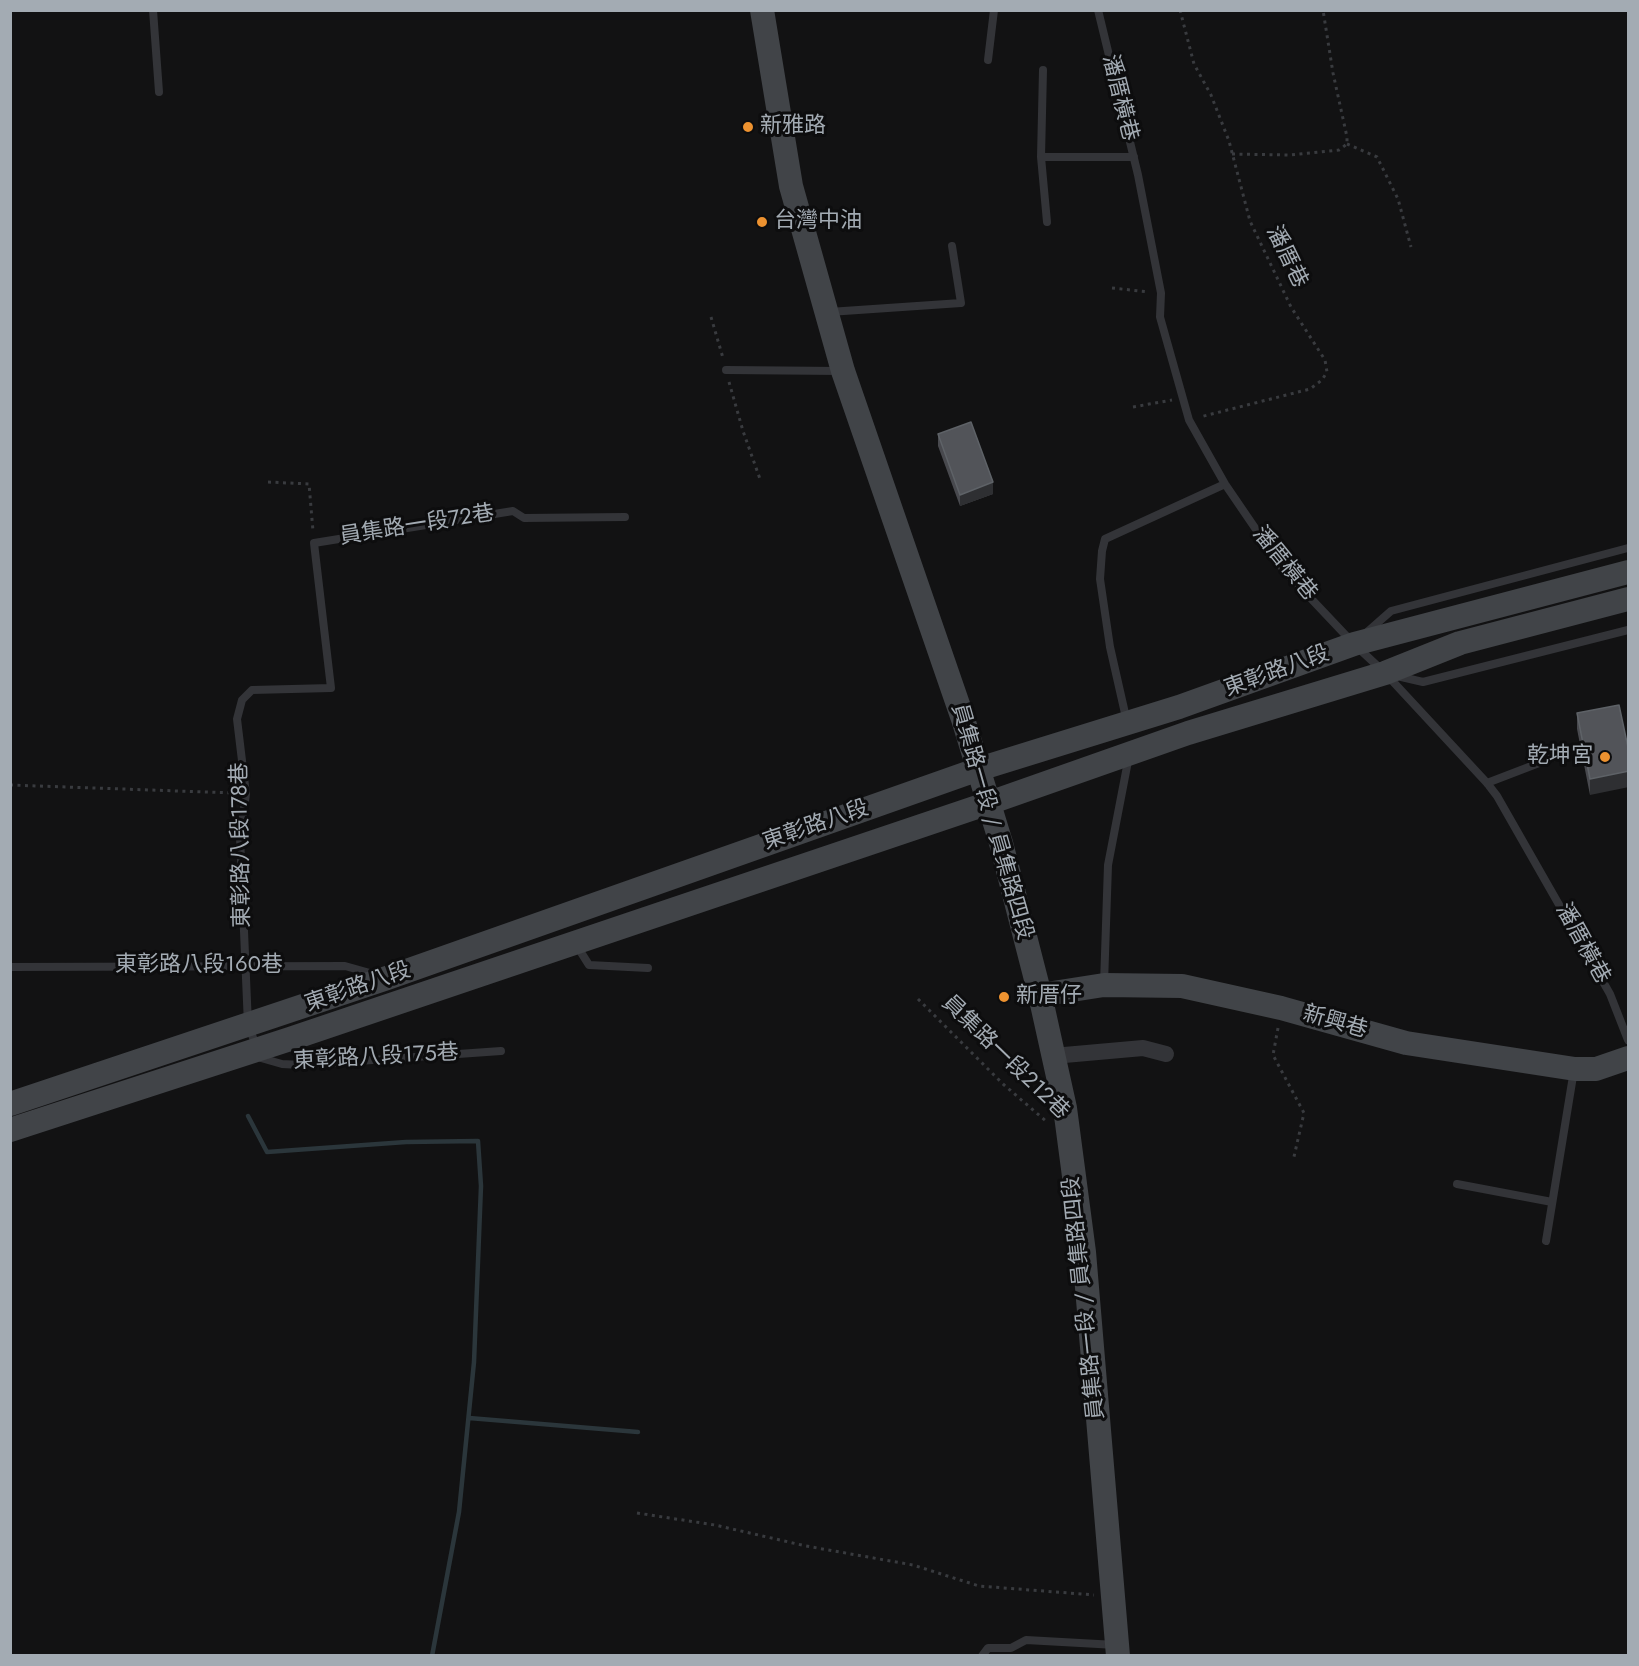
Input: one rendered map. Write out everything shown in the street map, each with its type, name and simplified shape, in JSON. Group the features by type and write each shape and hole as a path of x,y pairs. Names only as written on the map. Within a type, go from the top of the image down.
{"street":[{"name":"員集路一段 / 員集路四段","path":"762,10 791,186 843,371 989,804 1040,995 1065,1108 1084,1252 1117,1650"},
{"name":"東彰路八段","path":"10,1104 387,978 978,769 1179,707 1354,644 1629,572"},
{"name":"東彰路八段","path":"10,1130 989,804 1188,733 1385,673 1460,643 1629,599"},
{"name":"新興巷","path":"1040,995 1104,985 1182,986 1281,1008 1406,1043 1575,1069 1596,1069 1629,1058"},
{"path":"1053,1056 1143,1048 1166,1054"}],"lane":[{"path":"153,10 159,92"},
{"path":"988,60 994,10"},
{"name":"潘厝橫巷","path":"1098,10 1134,157 1161,293 1160,317 1189,420 1225,484 1283,569 1354,644 1385,673 1487,783 1508,815 1604,984 1629,1040"},
{"path":"1043,70 1041,157 1047,222"},
{"path":"1041,157 1134,157"},
{"path":"827,313 960,303 952,246"},
{"path":"726,370 843,371"},
{"path":"1127,723 1110,647 1100,579 1105,539 1225,484"},
{"name":"員集路一段72巷","path":"314,543 513,511 524,518 625,517"},
{"name":"東彰路八段178巷","path":"256,1049 248,1025 240,837 246,794 237,720 242,700 252,690 331,688 314,543"},
{"path":"1354,644 1391,611 1629,548"},
{"path":"1385,673 1423,682 1629,630"},
{"path":"1104,985 1108,865 1130,755"},
{"path":"1487,783 1560,755"},
{"path":"575,943 589,965 648,968"},
{"name":"東彰路八段160巷","path":"10,968 345,966 387,978"},
{"name":"東彰路八段175巷","path":"256,1049 261,1058 282,1064 301,1065 501,1051"},
{"path":"1546,1241 1575,1069"},
{"path":"1457,1184 1552,1202"},
{"path":"982,1656 988,1648 1011,1648 1026,1640 1117,1650"}],"path":[{"name":"潘厝巷","path":"1180,10 1194,63 1211,95 1232,154 1250,221 1291,307 1326,360 1327,372 1322,380 1310,389 1189,420"},
{"path":"1323,10 1347,144"},
{"path":"1232,154 1290,155 1339,150 1347,144"},
{"path":"1347,144 1377,158 1398,200 1411,247"},
{"path":"1112,288 1161,293"},
{"path":"711,317 743,431 760,478"},
{"path":"1133,407 1183,398"},
{"path":"268,482 309,484 314,543"},
{"path":"10,785 246,794"},
{"name":"員集路一段212巷","path":"918,999 1003,1084 1069,1141"},
{"path":"1281,1008 1273,1055 1304,1113 1293,1161"},
{"path":"637,1514 715,1525 806,1546 913,1565 979,1586 1112,1596"}],"building":[{"path":"971,422 993,482 960,495 938,434"},
{"path":"1619,705 1629,752 1629,771 1590,779 1577,713"}],"waterway":[{"path":"248,1116 267,1152 406,1142 478,1141 481,1186 474,1362 459,1512 432,1656"},
{"path":"469,1418 638,1432"}],"place":[{"name":"新雅路","path":"748,127"},
{"name":"台灣中油","path":"762,222"},
{"name":"乾坤宮","path":"1605,757"},
{"name":"新厝仔","path":"1004,997"}]}
